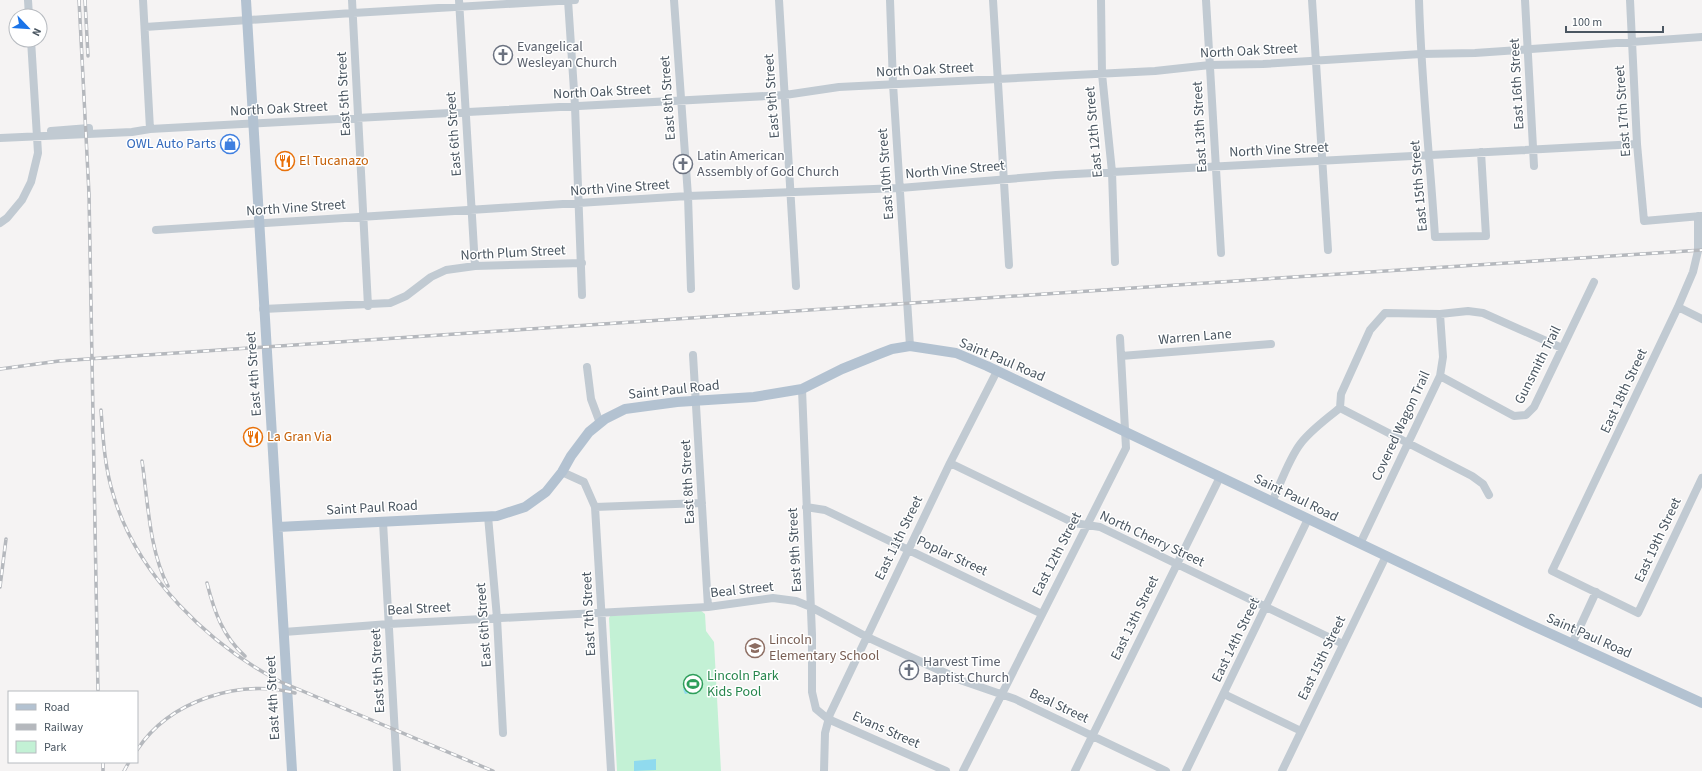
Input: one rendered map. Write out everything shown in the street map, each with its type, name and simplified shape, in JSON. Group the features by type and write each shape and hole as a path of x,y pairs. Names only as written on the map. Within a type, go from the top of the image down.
{"main road":[{"name":"East 4th Street","path":"246,0 263,309 278,527 292,771"},
{"name":"Saint Paul Road","path":"278,527 497,516 525,507 546,492 562,472 571,456 589,432 600,423 625,409 642,405 754,397 802,389 842,369 879,354 892,349 910,346 956,353 997,371 1572,644 1702,703"}],"street":[{"path":"143,0 150,130"},
{"name":"East 5th Street","path":"352,0 368,306"},
{"path":"568,0 575,106 582,262 582,295"},
{"path":"145,27 353,13 459,3 575,0"},
{"name":"East 8th Street","path":"674,0 688,196 691,289"},
{"name":"East 9th Street","path":"779,0 796,286"},
{"name":"East 10th Street","path":"890,0 893,84 910,346"},
{"path":"993,0 1009,264"},
{"name":"East 12th Street","path":"1101,0 1102,74 1112,172 1116,262"},
{"name":"East 13th Street","path":"1206,0 1221,253"},
{"path":"1312,0 1328,250"},
{"name":"East 15th Street","path":"1419,0 1421,54 1430,155 1435,237 1486,236 1481,152"},
{"name":"East 16th Street","path":"1525,0 1534,166"},
{"name":"East 17th Street","path":"1630,0 1637,144 1644,221 1700,216"},
{"name":"East 6th Street","path":"459,3 475,266"},
{"name":"North Oak Street","path":"0,138 38,136 55,130 76,128 132,126 150,130 681,101 785,95 839,87 1155,71 1210,65 1262,64 1421,54 1475,53 1702,37"},
{"path":"0,223 7,218 22,200 31,182 38,154 38,136 31,48"},
{"name":"North Vine Street","path":"156,230 688,196 900,188 1112,172 1637,144"},
{"name":"East 18th Street","path":"1596,592 1552,571 1678,307 1693,272 1698,251 1700,216"},
{"name":"North Plum Street","path":"263,309 368,306 390,303 406,296 431,277 446,270 475,266 582,262"},
{"name":"Gunsmith Trail","path":"1440,376 1514,416 1526,415 1534,407 1594,282"},
{"path":"1678,307 1702,318"},
{"path":"1272,502 1284,474 1300,444 1317,427 1340,408 1341,394 1370,330 1386,313 1440,314 1468,311 1483,313 1562,348"},
{"name":"Covered Wagon Trail","path":"1360,544 1440,376 1443,357 1440,314"},
{"name":"East 12th Street","path":"964,771 1126,448 1120,338"},
{"name":"Warren Lane","path":"1121,356 1271,344"},
{"name":"East 8th Street","path":"693,355 708,607"},
{"path":"587,367 591,399 600,423"},
{"name":"East 11th Street","path":"828,719 950,463 997,371"},
{"name":"East 9th Street","path":"802,389 812,692 816,709"},
{"path":"1340,408 1409,442 1472,476 1483,484 1489,495"},
{"name":"North Cherry Street","path":"950,463 1074,523 1100,527 1343,644"},
{"name":"East 7th Street","path":"562,472 584,482 595,507 611,771"},
{"name":"East 13th Street","path":"1075,771 1220,477"},
{"name":"East 19th Street","path":"1596,592 1638,613 1702,478"},
{"path":"595,507 702,503"},
{"name":"Poplar Street","path":"806,506 825,510 1042,614"},
{"name":"East 6th Street","path":"488,516 498,618 503,733"},
{"name":"East 14th Street","path":"1186,771 1308,519"},
{"name":"East 5th Street","path":"383,522 397,771"},
{"name":"East 15th Street","path":"1282,771 1386,556"},
{"path":"1572,644 1596,592"},
{"name":"Beal Street","path":"284,632 389,624 708,607 774,598 796,602 810,607 867,637 963,681 1015,699 1166,771"},
{"path":"1224,694 1301,731"},
{"name":"Evans Street","path":"816,709 828,719 946,771"},
{"path":"824,771 825,734 828,719"}],"green space":[{"path":"700,610 705,614 706,631 714,642 721,771 617,771 610,616"}],"water":[{"name":"Lincoln Park Kids Pool","path":"698,677 701,682 696,683 693,692 685,694 683,689 691,687 693,679"},
{"path":"656,759 656,770 634,771 634,761"}],"railway":[{"path":"79,0 89,194 98,691"},
{"path":"85,0 88,56"},
{"path":"0,369 59,361 1702,250"},
{"path":"101,410 108,476 125,526 140,554 158,580 203,628 228,649 254,667 281,682 493,771"},
{"path":"142,461 153,541 157,557 168,586"},
{"path":"0,587 6,539"},
{"path":"207,583 220,623 237,649 245,656"},
{"path":"138,749 151,733 168,718 187,706 207,698 229,692 251,689 273,689 295,693"},
{"path":"103,763 103,771"},
{"path":"124,771 128,763"}],"place":[{"name":"Evangelical Wesleyan Church","path":"503,55"},
{"name":"OWL Auto Parts","path":"230,144"},
{"name":"El Tucanazo","path":"285,161"},
{"name":"Latin American Assembly of God Church","path":"683,164"},
{"name":"La Gran Via","path":"253,437"},
{"name":"Lincoln Elementary School","path":"755,648"},
{"name":"Harvest Time Baptist Church","path":"909,670"},
{"name":"Lincoln Park Kids Pool","path":"693,684"}]}
